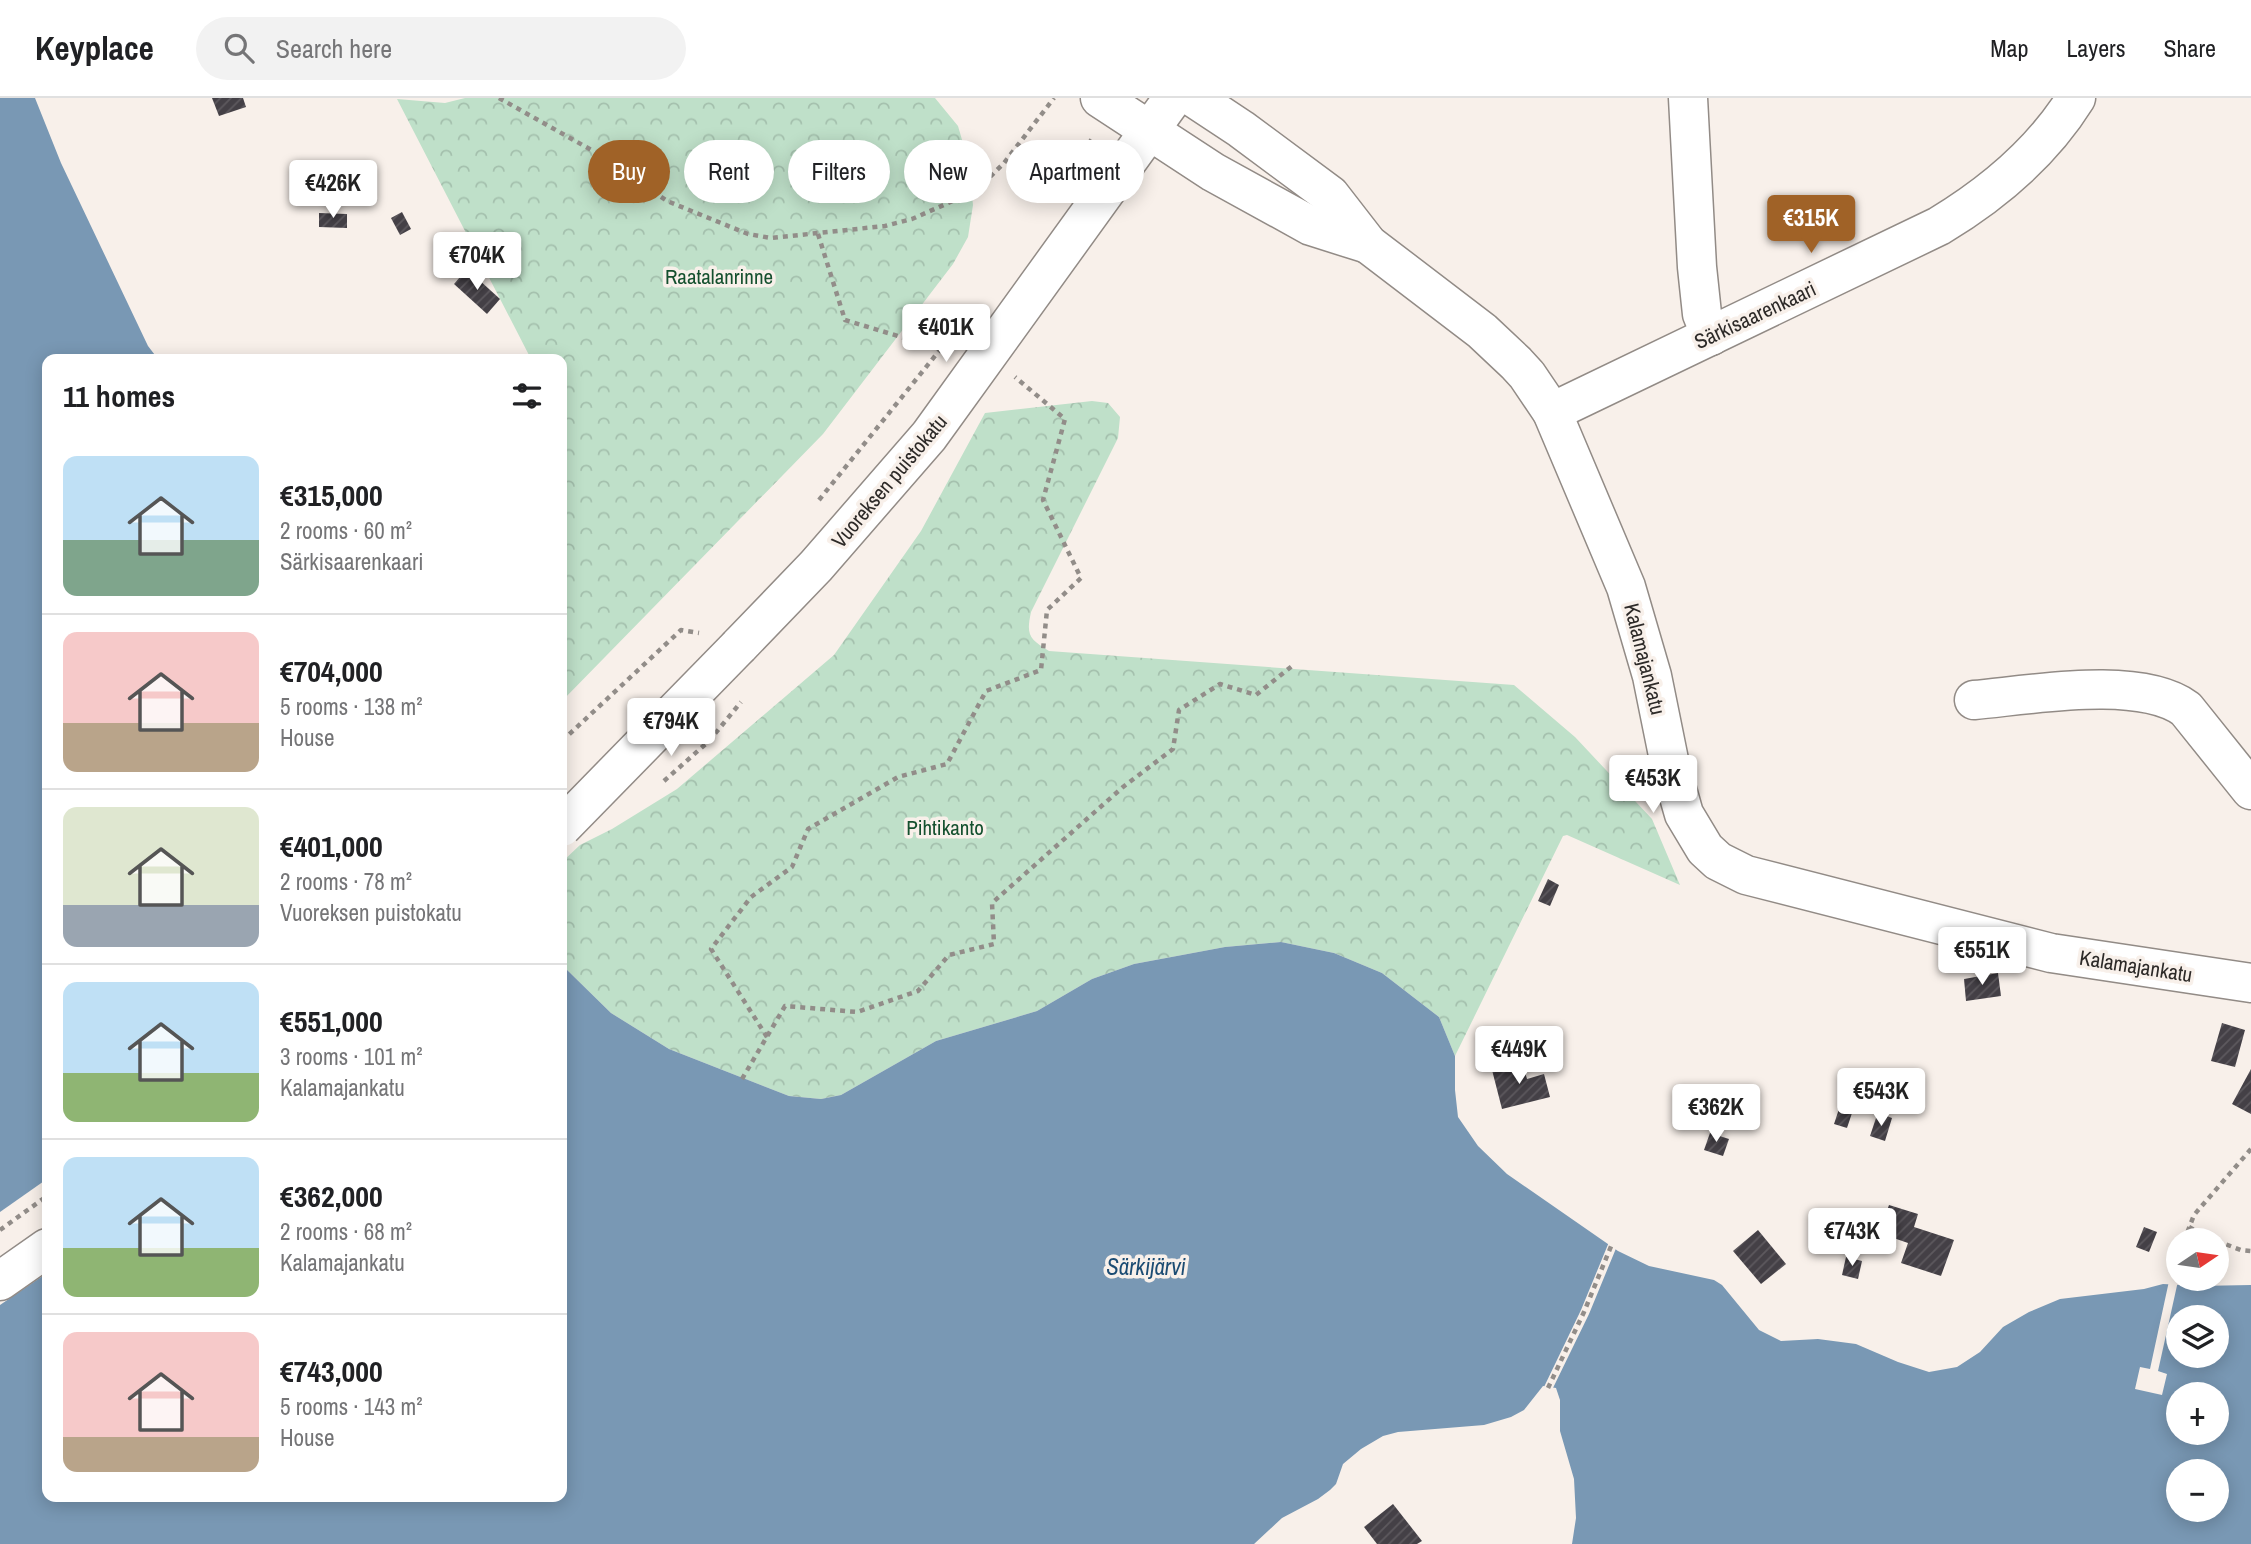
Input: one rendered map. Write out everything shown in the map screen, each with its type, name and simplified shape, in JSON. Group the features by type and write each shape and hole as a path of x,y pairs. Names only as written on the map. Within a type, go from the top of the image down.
{"street":[{"name":"Vuoreksen puistokatu","path":"567,822 816,566 929,436 1173,98"},
{"name":"Kalamajankatu","path":"1194,98 1330,195 1368,244 1482,331 1527,374 1552,412 1626,587 1652,676 1670,765 1684,814 1705,849 1717,861 1746,875 2051,953 2251,983"},
{"path":"1688,98 1697,267 1703,314 1710,335"},
{"name":"Särkisaarenkaari","path":"1552,412 1927,232 1965,210 2000,184 2030,154 2063,119 2076,98"},
{"name":"Kalamajankatu","path":"1107,103 1213,172 1311,226 1368,244"},
{"path":"1974,700 2127,690 2154,694 2175,701 2186,709 2251,790"},
{"path":"0,1281 42,1252"}],"path":[{"path":"499,98 602,156 667,201 748,234 771,238 885,226 912,219 964,196 1004,163 1054,98"},
{"path":"1088,140 1107,103"},
{"path":"818,234 845,320 941,349"},
{"path":"819,500 949,338"},
{"path":"767,1037 711,949 751,897 792,867 808,829 898,777 947,764 986,691 1041,670 1047,610 1081,578 1043,500 1065,419 989,355"},
{"path":"567,736 681,630 702,634"},
{"path":"742,1079 785,1006 858,1012 918,990 949,955 994,944 992,903 1123,787 1174,750 1179,710 1220,684 1256,695 1292,666"},
{"path":"2189,1227 2194,1215 2251,1149"},
{"path":"0,1230 42,1200"},
{"path":"1548,1388 1612,1244"},
{"path":"2230,1246 2251,1251"}],"green space":[{"name":"Raatalanrinne","path":"465,98 935,98 958,126 962,140 904,140 904,203 973,203 968,237 953,264 823,434 567,696 567,354 528,354 397,99 445,103"},
{"name":"Pihtikanto","path":"1092,401 1108,403 1120,417 1118,438 1031,612 1029,631 1037,643 1049,651 1514,685 1575,737 1652,819 1680,885 1567,835 1563,836 1455,1056 1439,1017 1382,973 1334,953 1281,942 1225,947 1134,964 1092,979 1037,1011 936,1041 841,1095 821,1099 789,1096 669,1049 611,1013 567,970 567,857 580,845 612,829 677,789 834,655 921,531 985,413"}],"water":[{"name":"Särkijärvi","path":"0,98 35,98 61,163 154,354 42,354 42,1502 567,1502 567,970 611,1013 669,1049 789,1096 821,1099 841,1095 936,1041 1037,1011 1092,979 1134,964 1225,947 1281,942 1334,953 1382,973 1439,1017 1455,1056 1458,1117 1478,1146 1507,1174 1618,1251 1649,1266 1714,1280 1722,1285 1759,1330 1781,1341 1818,1339 1856,1344 1929,1372 1957,1367 1980,1352 2003,1327 2060,1299 2144,1289 2163,1284 2166,1284 2166,1292 2230,1292 2230,1285 2251,1285 2251,1544 1572,1544 1576,1518 1574,1479 1560,1431 1560,1400 1556,1388 1543,1386 1524,1410 1511,1417 1484,1425 1398,1432 1383,1436 1343,1464 1336,1484 1330,1490 1282,1518 1254,1544 0,1544"}],"pier":[{"path":"42,1183 42,1276 0,1305 0,1212"},
{"path":"1609,1242 1617,1246 1589,1314 1552,1390 1544,1387 1581,1310"},
{"path":"2167,1292 2176,1292 2173,1305 2166,1305 2166,1335 2158,1371 2167,1374 2162,1395 2135,1389 2140,1367 2150,1369"}],"building":[{"path":"212,98 243,98 246,107 219,116"},
{"path":"402,212 411,229 400,235 391,218"},
{"path":"319,213 347,214 347,228 319,227"},
{"path":"467,269 500,299 487,314 454,284"},
{"path":"1548,879 1559,885 1550,906 1538,901"},
{"path":"1998,973 2001,996 1966,1001 1964,979"},
{"path":"2222,1023 2245,1030 2235,1067 2211,1061"},
{"path":"1522,1062 1527,1079 1544,1074 1550,1097 1502,1109 1492,1070"},
{"path":"2251,1069 2251,1114 2232,1104"},
{"path":"1840,1106 1853,1110 1847,1128 1834,1124"},
{"path":"1884,1115 1892,1118 1885,1141 1870,1136 1876,1118 1882,1120"},
{"path":"1710,1133 1729,1139 1723,1156 1704,1150"},
{"path":"1889,1205 1918,1214 1914,1227 1954,1240 1941,1276 1901,1263 1908,1243 1879,1233"},
{"path":"2144,1227 2157,1232 2149,1252 2136,1247"},
{"path":"1758,1230 1786,1264 1761,1284 1733,1251"},
{"path":"1846,1257 1862,1261 1858,1279 1842,1275"},
{"path":"1393,1504 1422,1541 1417,1544 1377,1544 1364,1527"}]}
